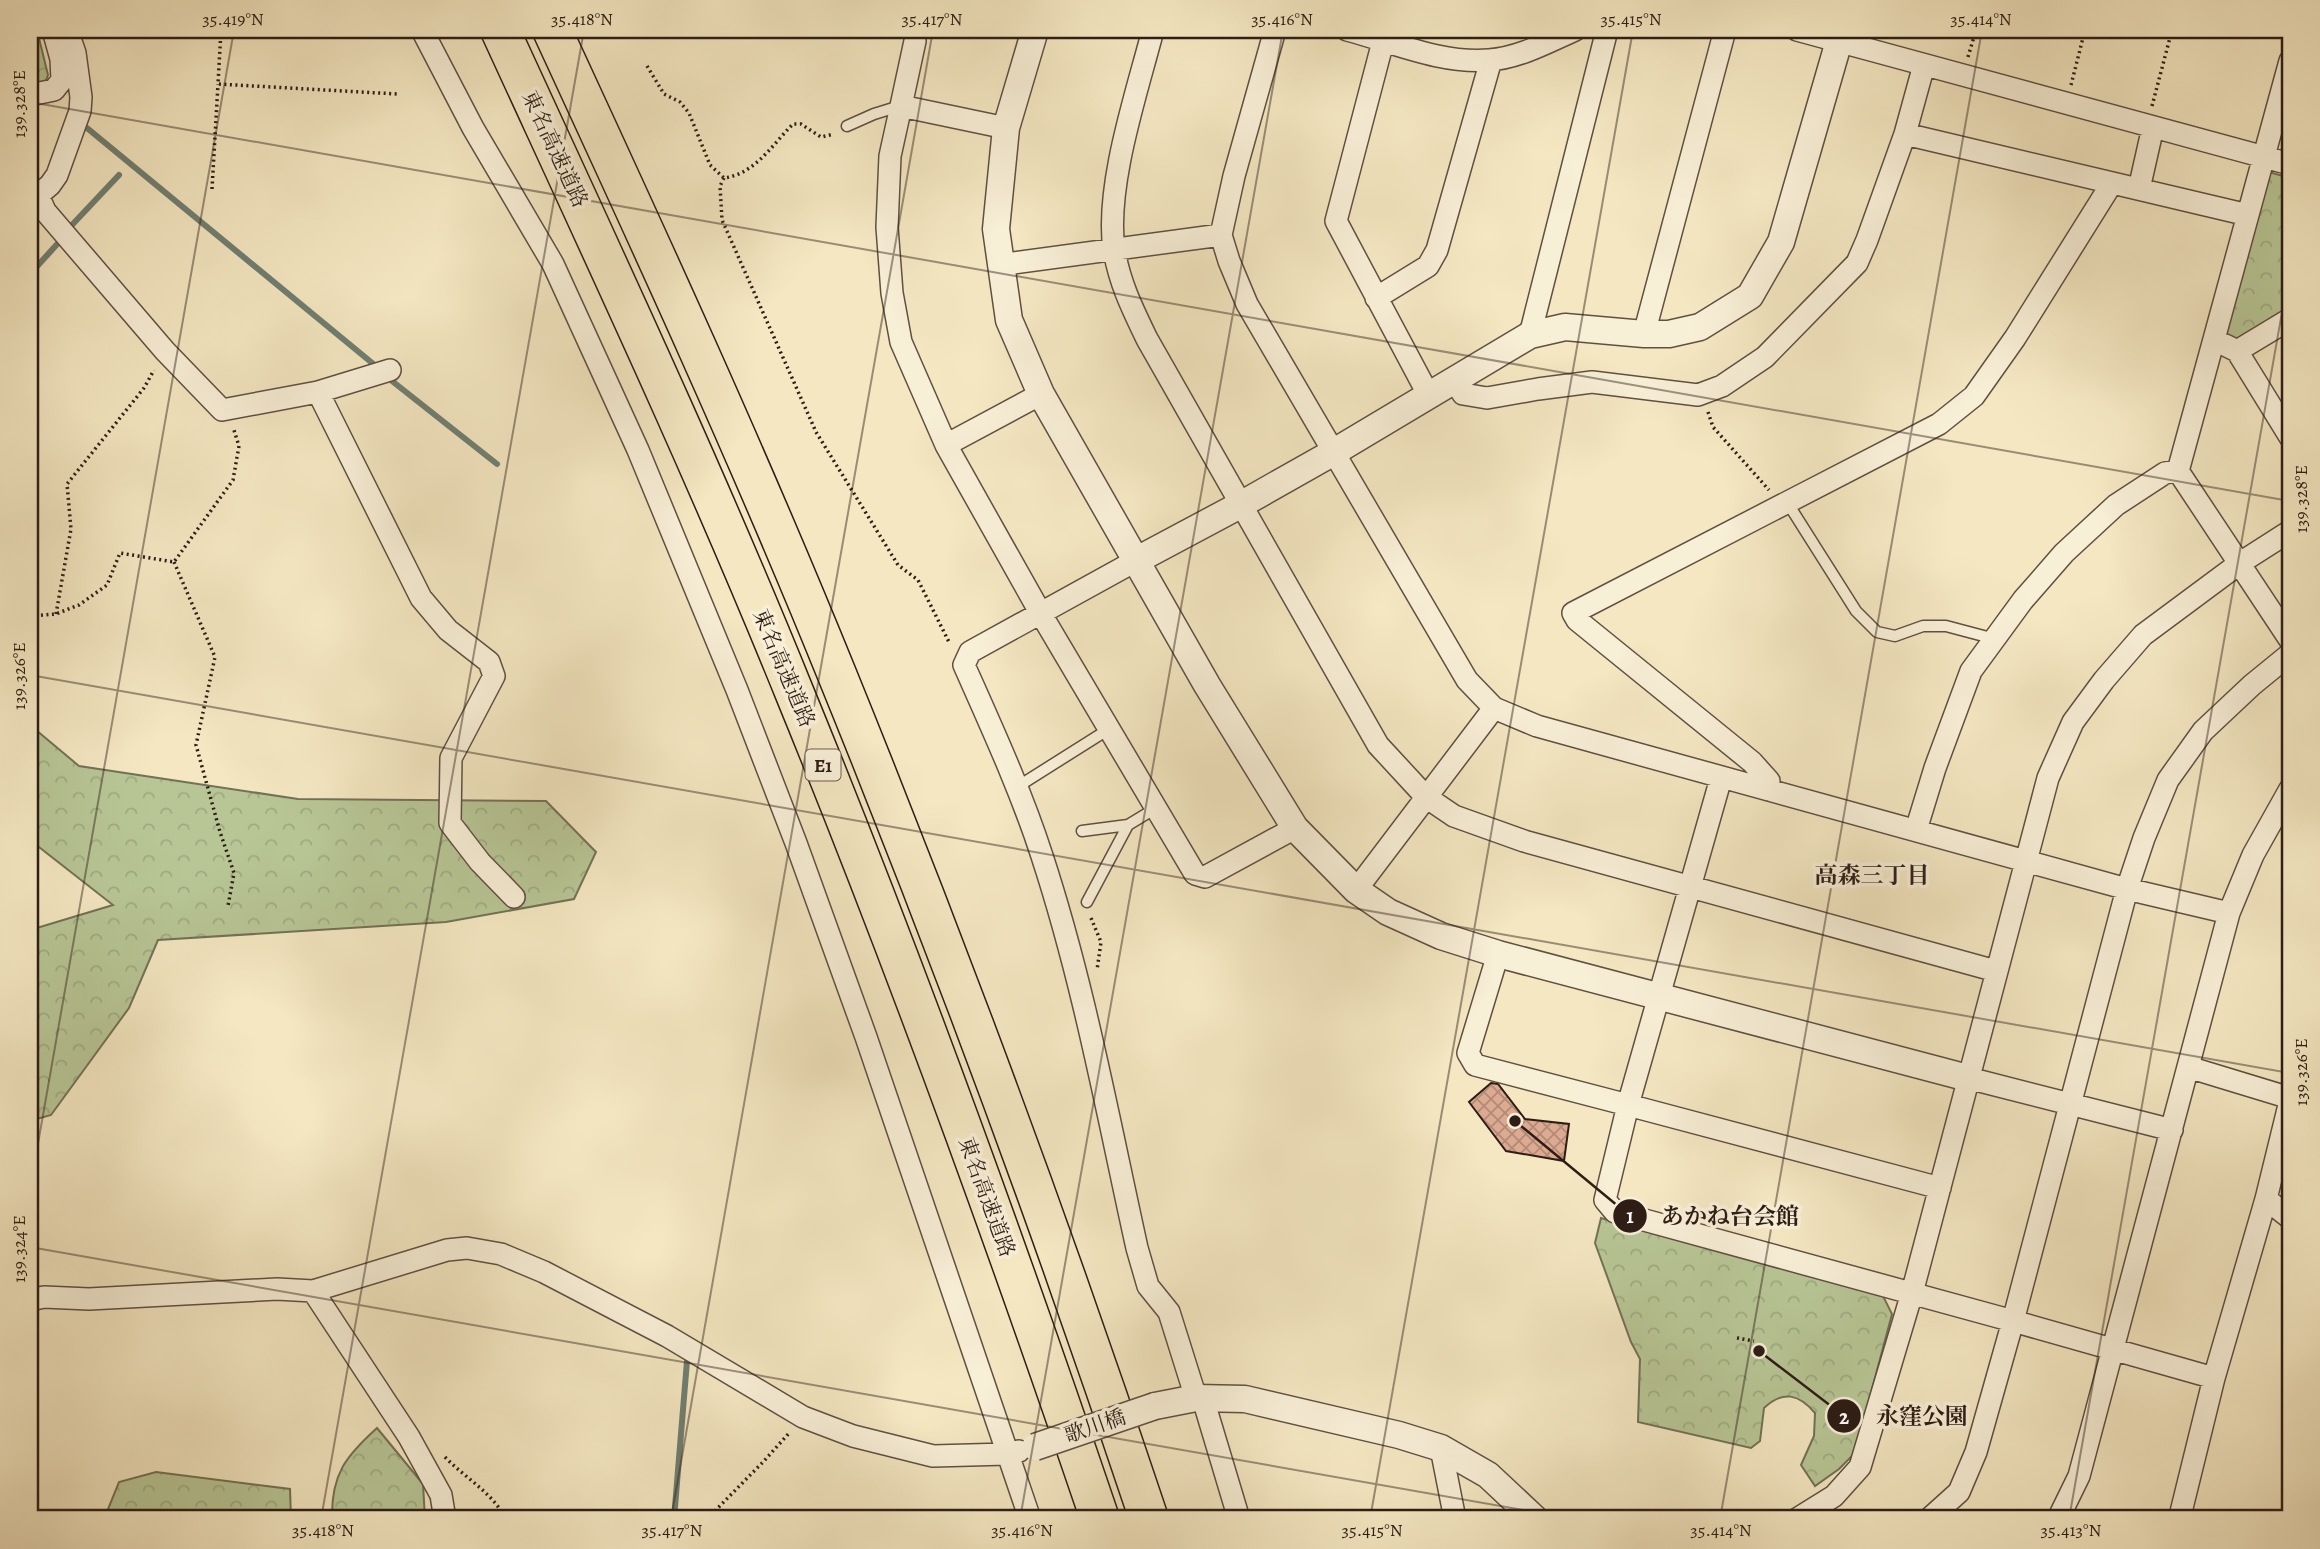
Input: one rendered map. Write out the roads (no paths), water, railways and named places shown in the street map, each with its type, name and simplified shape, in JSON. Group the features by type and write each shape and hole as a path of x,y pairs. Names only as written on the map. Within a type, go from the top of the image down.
{"highway":[{"name":"東名高速道路","path":"500,30 655,366 795,693 920,1013 1100,1519"},
{"name":"E1","path":"552,30 705,364 836,671 973,1022 1053,1241 1149,1519"}],"street":[{"path":"30,95 54,90 62,80 61,59 53,30"},
{"path":"67,30 75,52 81,97 80,111 57,175 34,199 165,351 222,410 318,392 390,370"},
{"path":"422,30 473,128 553,264 638,450 732,677 866,1037 1030,1519"},
{"path":"1035,30 1006,128 998,190 996,229 999,265 1009,320 1041,394 1208,685 1295,828 1356,890 1388,912 1441,936 1498,954 2172,1130"},
{"path":"1153,30 1124,144 1114,199 1114,248 1124,289 1147,339 1378,745 1426,797 1454,816 1524,841 1996,971"},
{"path":"1275,30 1234,176 1221,235 1229,261 1247,304 1467,680 1494,708 1536,726 1721,778 2127,889 2228,912"},
{"path":"1347,30 1385,35 1453,60 1491,60 1529,50 1575,30"},
{"path":"1530,335 1607,30"},
{"path":"1644,334 1725,30"},
{"path":"1797,30 2290,164"},
{"path":"1385,35 1336,221 1428,394"},
{"path":"915,41 890,156 887,227 892,293 901,342 946,445 1041,614 1195,874 1205,877 1295,828"},
{"path":"1239,1519 1169,1312 1148,1286 1137,1248 1078,985 1050,881 1017,787 964,665 970,652 1334,452 1530,335 1565,327 1669,334 1700,327 1749,296 1781,242 1839,41"},
{"path":"1376,298 1428,266 1437,250 1491,60"},
{"path":"2290,61 2178,471 2290,640"},
{"path":"1454,380 1463,394 1487,398 1538,388 1592,382 1698,395 1722,386 1765,357 1857,263 1905,134 1924,65"},
{"path":"901,106 1006,128"},
{"path":"2139,189 2150,126"},
{"path":"1905,134 2248,215"},
{"path":"1769,790 1769,782 1752,762 1577,620 1573,613 1939,424 1975,396 2015,338 2112,183"},
{"path":"999,265 1221,235"},
{"path":"2237,351 2290,319"},
{"path":"2214,339 2237,351 2290,437"},
{"path":"318,392 421,598 448,630 489,662 494,677 451,758 450,823 480,862 514,897"},
{"path":"946,445 1041,394"},
{"path":"1916,830 1935,768 1971,671 2023,600 2064,553 2116,505 2165,473 2178,471"},
{"path":"1797,1519 1834,1496 1860,1467 1912,1293 2048,778 2073,722 2104,680 2143,635 2240,563 2290,531"},
{"path":"1929,1519 1959,1492 1976,1452 2127,889 2168,780 2203,731 2290,654"},
{"path":"1356,890 1494,708"},
{"path":"1721,778 1628,1105 1605,1200 1615,1212 2214,1378"},
{"path":"2058,1519 2079,1476 2228,912 2253,855 2290,789"},
{"path":"1498,954 1468,1053 1475,1065 1940,1188"},
{"path":"2180,1517 2214,1378 2266,1199 2290,1099 2188,1067"},
{"path":"2266,1199 2290,1218"},
{"path":"30,1300 44,1297 89,1299 278,1289 313,1291 447,1250 467,1248 502,1254 544,1272 667,1336 803,1416 853,1436 933,1456 1007,1454 1035,1447"},
{"path":"313,1291 415,1447 441,1495 445,1519"},
{"name":"歌川橋","path":"1035,1447 1155,1406 1199,1398 1245,1399 1399,1435 1441,1448 1488,1475 1535,1519"},
{"path":"1441,1448 1455,1519"}],"lane":[{"path":"847,126 901,106"},
{"path":"1785,503 1856,611 1877,632 1895,636 1923,626 1946,626 1995,639"},
{"path":"1017,787 1109,729"},
{"path":"1082,831 1129,825 1156,808"},
{"path":"1087,902 1129,825"}],"waterway":[{"path":"87,128 377,367"},
{"path":"71,226 119,175"},
{"path":"30,274 60,241"},
{"path":"392,381 497,464"},
{"path":"674,1519 687,1361"},
{"path":"994,1519 995,1514"}],"place":[{"name":"あかね台会館","path":"1515,1121"},
{"name":"永窪公園","path":"1759,1351"}],"district":[{"name":"高森三丁目","path":"1872,875"}]}
